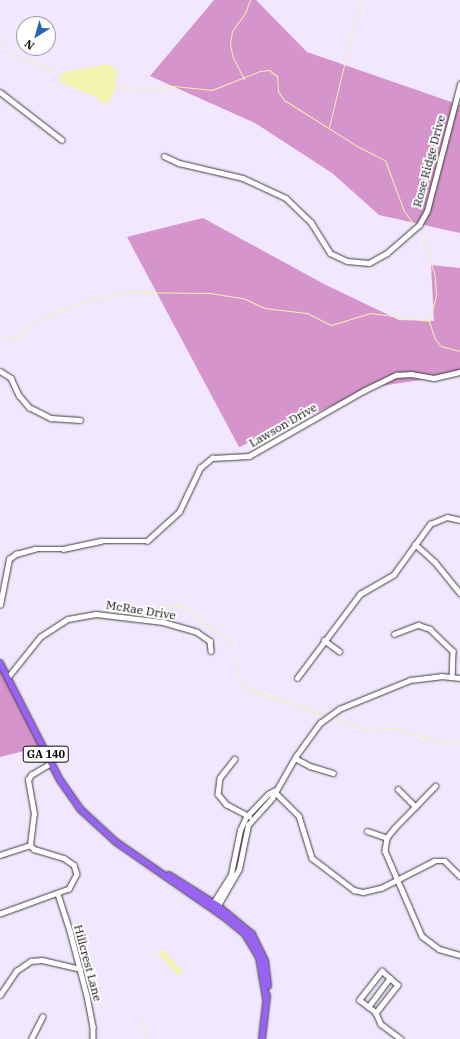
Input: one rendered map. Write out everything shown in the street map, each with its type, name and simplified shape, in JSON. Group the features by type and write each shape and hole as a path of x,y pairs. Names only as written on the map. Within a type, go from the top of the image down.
{"main road":[{"name":"GA 140","path":"0,663 50,763 80,809 110,838 214,907 240,929 255,947 262,969 266,998 262,1039"}],"street":[{"name":"Rose Ridge Drive","path":"164,156 179,163 243,178 282,196 310,222 330,253 347,262 369,263 379,259 399,244 422,220 437,175 460,84"},
{"path":"0,92 62,140"},
{"path":"0,371 12,378 19,395 29,407 51,418 80,420"},
{"name":"Lawson Drive","path":"0,605 9,559 16,554 35,549 63,549 101,541 147,541 179,512 200,468 212,458 249,456 363,391 396,375 412,374 434,378 460,372"},
{"path":"297,678 360,594 394,574 430,524 437,519 447,517 460,520"},
{"path":"415,544 436,562 460,592"},
{"name":"McRae Drive","path":"8,677 40,637 68,620 96,614 163,622 197,632 210,641 211,651"},
{"path":"394,634 418,625 430,628 453,651 452,677"},
{"path":"324,640 339,651"},
{"path":"214,907 239,869 246,830 252,818 272,798 274,791 295,758 320,723 339,709 410,680 452,677 460,678"},
{"path":"295,758 310,766 333,773"},
{"path":"235,759 220,778 218,794 226,804 252,818"},
{"path":"30,845 34,808 28,786 28,780 32,775 50,763"},
{"path":"436,786 387,838 386,858 422,936 439,949 460,955"},
{"path":"398,789 416,806"},
{"path":"214,907 231,874 240,830 248,815 268,794 274,791"},
{"path":"274,791 299,816 312,858 354,890 373,891 434,861 445,861 460,876"},
{"path":"367,831 387,838"},
{"path":"0,855 30,845"},
{"path":"0,914 58,894 73,885 76,874 74,865 59,855 34,849 30,845"},
{"name":"Hillcrest Lane","path":"58,894 92,1016 93,1039"},
{"path":"0,995 16,971 30,961 42,960 80,969"},
{"path":"376,1013 398,985 390,978 379,972 359,1000 376,1013 381,1024 401,1039"},
{"path":"368,1007 390,978"},
{"path":"31,1039 42,1017"}],"shaded area":[{"path":"214,0 256,0 307,52 460,105 460,233 379,215 332,173 255,123 150,76"},
{"path":"108,64 116,69 117,74 114,92 108,104 102,103 96,97 60,82 61,75 66,72"},
{"path":"203,218 324,284 399,320 434,321 431,265 460,268 460,374 374,387 239,447 127,237"},
{"path":"0,663 40,747 0,757"},
{"path":"162,949 181,969 182,975 179,976 158,953"}],"waterway":[{"path":"244,79 233,57 230,45 232,31 245,13 250,0"},
{"path":"329,127 360,0"},
{"path":"1,37 7,48"},
{"path":"10,54 63,74"},
{"path":"115,86 146,90 174,86 212,90 260,71 269,70 277,76 278,91 284,100 357,146 385,160 404,211 414,225"},
{"path":"419,230 424,237 435,277 436,296 429,321 435,339 441,346 460,351"},
{"path":"3,337 17,338 29,325 45,317 79,303 124,292 210,293 243,298 264,308 307,313 331,325 370,313 429,321"},
{"path":"157,605 189,608 204,623 222,634 230,643 232,649"},
{"path":"234,655 240,680 248,689 325,715"},
{"path":"331,717 364,729 394,728 441,742 460,742"},
{"path":"141,1015 146,1039"}]}
